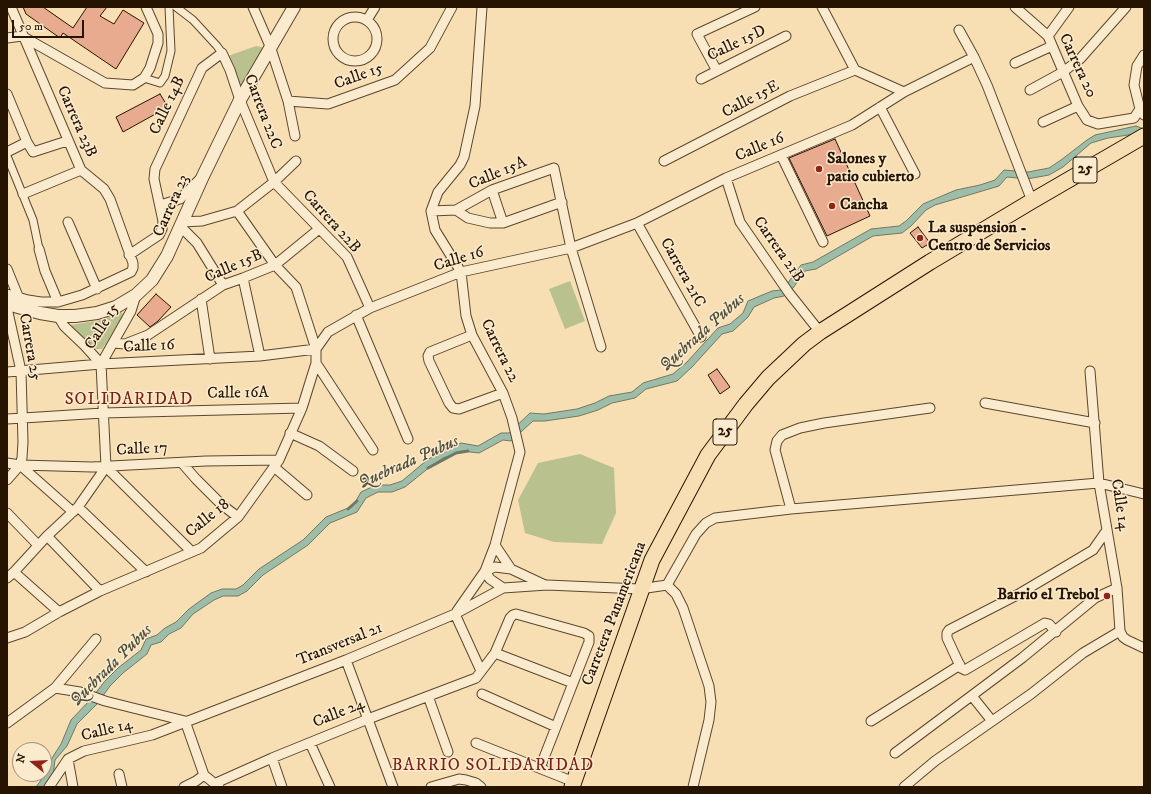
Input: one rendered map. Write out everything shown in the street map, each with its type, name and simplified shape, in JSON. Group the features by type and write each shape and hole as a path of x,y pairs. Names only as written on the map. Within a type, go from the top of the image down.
{"highway":[{"name":"Carretera Panamericana","path":"573,784 640,589 652,560 708,455 746,404 768,378 804,344 820,332 930,262 1141,138"}],"street":[{"name":"Carrera 23B","path":"10,7 20,36 81,170 104,188 110,199 131,259"},
{"path":"7,38 20,36 105,83 133,84 144,78 150,68 158,43 158,34 146,7"},
{"path":"144,78 160,83 165,76 171,51 169,7"},
{"path":"176,7 193,20 222,53"},
{"path":"253,7 270,46 288,101 295,136"},
{"name":"Carrera 23","path":"7,304 40,313 58,316 75,316 97,313 116,307 136,295 152,280 167,256 202,176 240,100 294,7"},
{"path":"367,20 375,7"},
{"name":"Calle 15","path":"288,101 328,104 395,80 430,48 452,7"},
{"path":"431,211 438,192 460,165 464,156 475,106 482,7"},
{"path":"717,71 697,34 755,7"},
{"path":"822,7 855,70 904,92"},
{"name":"Carrera 20","path":"1016,7 1048,36 1078,106 1087,120 1091,123 1098,124 1134,118 1142,112"},
{"path":"1048,36 1069,7"},
{"path":"1030,90 1063,72 1080,60 1126,7"},
{"path":"356,16 367,20 372,23 377,34 378,39 375,51 366,59 361,61 349,61 344,59 336,50 334,45 333,39 336,28 340,23 350,17 356,16"},
{"path":"959,30 987,85 1032,201"},
{"path":"7,45 20,36"},
{"name":"Calle 15D","path":"701,79 786,36"},
{"path":"1016,63 1052,46"},
{"name":"Carrera 22C","path":"222,53 274,182"},
{"name":"Calle 14B","path":"160,205 154,179 155,169 202,68 222,53"},
{"path":"1142,112 1134,85 1134,75 1137,66 1144,56"},
{"name":"Calle 16","path":"7,372 102,364 260,356 316,349 328,332 370,308 461,272 571,248 637,223 726,178 852,125 904,92 974,57"},
{"name":"Calle 15E","path":"664,161 790,96 855,70"},
{"path":"7,94 27,142 33,152 67,141"},
{"path":"1043,122 1078,106"},
{"path":"880,107 915,174"},
{"path":"7,152 27,142"},
{"path":"781,155 823,242"},
{"path":"7,156 33,220 45,272 58,302"},
{"path":"181,224 202,221 237,211 274,182 296,161"},
{"name":"Calle 15A","path":"431,211 456,210 492,190 554,168 562,202 503,223 490,223 468,218 456,210"},
{"path":"23,194 81,170"},
{"path":"7,294 28,300 58,302 97,289 131,272 133,268 131,259 159,235 162,229 163,221 160,205 180,199 202,176"},
{"name":"Carrera 21B","path":"726,178 740,222 774,273 820,332"},
{"name":"Carrera 22B","path":"274,182 347,257 370,308"},
{"path":"492,190 503,223"},
{"path":"562,202 571,248 601,347"},
{"path":"237,211 275,265 296,286 316,349"},
{"name":"Carrera 22","path":"431,211 435,230 461,272 466,316 472,335 503,393 512,418 520,452 495,545 485,571 455,614"},
{"path":"68,222 97,289"},
{"name":"Carrera 21C","path":"637,223 701,337"},
{"path":"181,224 197,243 223,285"},
{"name":"Calle 15B","path":"113,343 125,344 148,335 223,285 275,265 319,228"},
{"name":"Carrera 25","path":"7,269 9,281 18,296"},
{"path":"243,278 260,356"},
{"name":"Calle 15","path":"58,316 64,326 102,364 131,310 136,295"},
{"path":"201,299 210,359"},
{"path":"28,300 40,313"},
{"name":"Carrera 25","path":"7,308 21,371 23,442 20,465"},
{"path":"356,315 408,439"},
{"path":"472,335 430,352 428,356 428,361 449,403 453,408 459,409 503,393"},
{"name":"Calle 18","path":"7,638 25,632 59,612 100,591 201,548 238,517 276,464 302,408 316,363 316,349"},
{"path":"316,363 373,450"},
{"path":"59,612 11,575 38,545 76,509 106,467 102,364"},
{"name":"Calle 14","path":"1090,371 1099,483 1117,588 1120,631"},
{"path":"984,403 1094,423"},
{"name":"Calle 16A","path":"7,419 103,413 302,408"},
{"path":"791,509 775,450 777,441 782,435 800,428 824,423 930,408"},
{"path":"290,433 319,446 353,471"},
{"name":"Calle 17","path":"7,463 20,465 106,467 206,461 276,464"},
{"path":"182,463 217,500 238,517"},
{"path":"276,464 307,495"},
{"path":"7,480 20,465 76,509 146,572"},
{"path":"106,467 192,552"},
{"path":"693,787 709,720 711,702 709,686 683,608 676,594 667,585 696,534 706,523 715,518 791,509 1099,483 1144,494"},
{"path":"7,513 38,545"},
{"path":"1056,632 1049,624 1045,623 965,670 961,668 947,638 947,633 949,630 1017,594 1093,550 1107,530"},
{"path":"47,536 100,591"},
{"path":"495,545 511,569"},
{"name":"Transversal 21","path":"485,571 495,567 511,569 547,585"},
{"path":"485,571 490,578 503,588"},
{"name":"Transversal 21","path":"185,721 346,660 455,614 503,588 547,585 640,589 667,585"},
{"path":"895,753 1056,632 1095,598 1117,588"},
{"path":"455,614 478,675"},
{"path":"478,675 495,653 513,615 524,615 584,633 589,636 589,642 540,768"},
{"path":"904,787 935,761 1031,694 1083,653 1120,631 1123,637 1127,640 1144,648"},
{"path":"7,723 55,688 96,639"},
{"path":"495,653 573,683"},
{"path":"346,660 393,787"},
{"path":"871,721 960,666"},
{"name":"Calle 24","path":"217,785 272,758 478,675"},
{"path":"55,688 80,692 105,701 185,721 204,774 217,785"},
{"path":"482,694 556,727"},
{"path":"428,696 448,752"},
{"path":"972,696 992,721"},
{"name":"Calle 14","path":"49,787 68,759 84,751 152,735 185,721"},
{"path":"310,743 330,787"},
{"path":"476,743 540,768 573,784"},
{"path":"272,758 282,787"},
{"path":"68,759 73,787"},
{"path":"119,774 122,787"},
{"path":"184,787 196,781 204,774"},
{"path":"431,787 459,779 476,783 481,787"}],"green space":[{"path":"256,46 262,47 263,49 239,91 228,56"},
{"path":"570,281 585,321 565,329 549,289"},
{"path":"120,311 123,316 102,349 96,349 88,344 70,326 101,320"},
{"path":"580,454 614,468 616,513 602,544 554,542 525,533 518,500 538,463"}],"shaded area":[{"path":"1136,126 1144,129 1135,134 1108,138 1091,143 1063,167 1049,175 1027,179 1007,177 999,186 935,205 926,210 902,233 873,236 816,269 805,271 793,288 784,296 774,298 754,307 748,317 733,331 722,334 677,381 646,389 635,398 612,403 598,410 579,416 545,421 533,421 511,441 503,440 479,453 462,451 443,458 405,487 392,492 378,492 366,498 357,512 330,523 308,545 263,575 247,591 238,596 223,596 214,600 193,614 181,628 169,634 161,642 151,645 147,654 123,673 110,686 97,704 77,724 67,746 55,760 52,777 52,758 61,744 71,720 118,668 141,650 146,639 157,635 165,628 176,622 189,609 211,593 222,589 236,589 243,585 259,569 303,540 326,517 353,506 361,492 376,485 390,485 402,481 427,460 440,452 461,443 478,446 501,433 509,433 530,413 544,414 577,409 595,403 609,396 632,392 643,383 673,374 687,362 718,328 730,324 743,313 748,301 772,291 781,290 801,265 813,262 871,229 899,226 923,204 956,190 995,180 1004,170 1028,172 1049,168 1095,135"},
{"path":"40,782 49,782 45,787 36,787"}],"building":[{"path":"23,7 43,7 73,28 87,7 107,7 100,16 114,24 123,10 144,23 116,69 63,33 60,38 26,14"},
{"path":"160,94 168,107 123,132 116,117"},
{"path":"835,139 870,216 827,236 789,158"},
{"name":"La suspension - Centro de Servicios","path":"918,227 930,243 922,248 910,233"},
{"path":"156,294 171,307 150,327 137,315"},
{"path":"717,369 730,387 720,394 708,375"}],"waterway":[{"name":"Quebrada Pubus","path":"428,468 456,453 468,451"},
{"name":"Quebrada Pubus","path":"348,509 357,501"}],"place":[{"name":"Salones y patio cubierto","path":"819,169"},
{"name":"Cancha","path":"832,206"},
{"name":"La suspension - Centro de Servicios","path":"920,238"},
{"name":"Barrio el Trebol","path":"1107,596"}],"district":[{"name":"SOLIDARIDAD","path":"129,400"},
{"name":"BARRIO SOLIDARIDAD","path":"493,766"}]}
